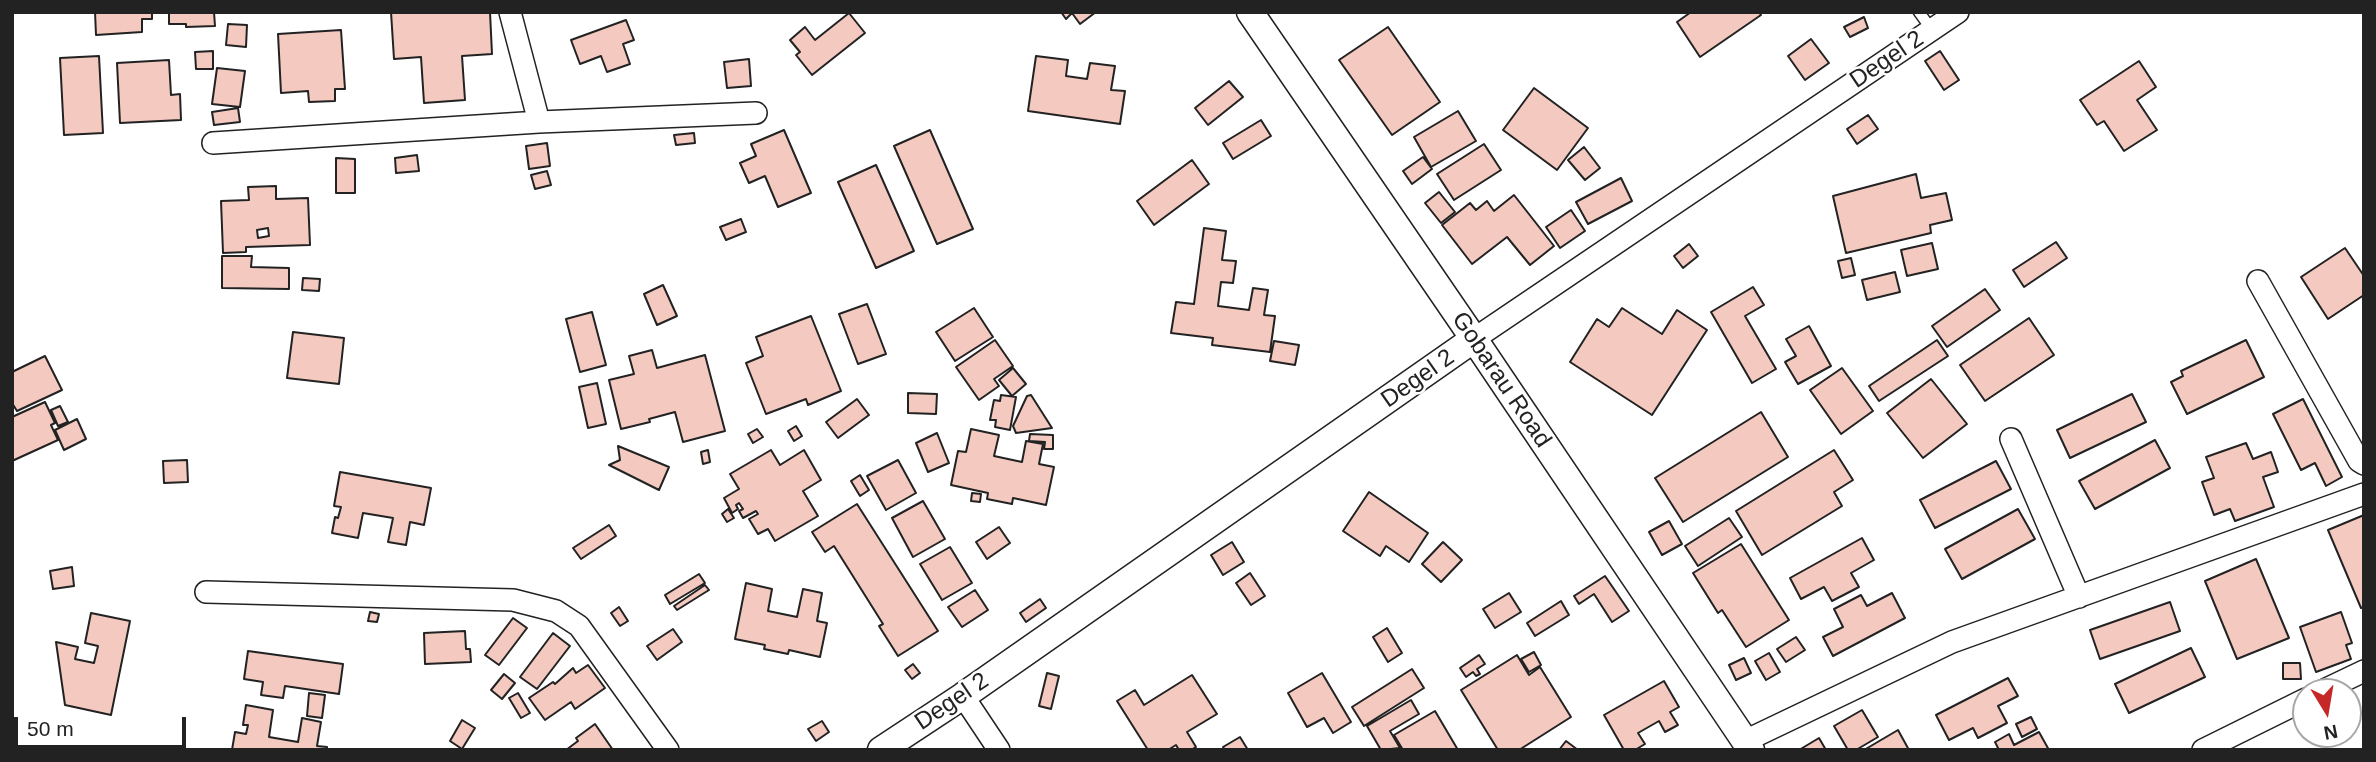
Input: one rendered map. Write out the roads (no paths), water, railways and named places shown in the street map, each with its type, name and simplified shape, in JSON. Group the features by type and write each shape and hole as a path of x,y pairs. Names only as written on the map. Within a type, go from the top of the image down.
{"street":[{"path":"510,12 539,122"},
{"name":"Gobarau Road","path":"1250,12 1748,746"},
{"name":"Degel 2","path":"881,750 963,696 1926,21 1958,12"},
{"path":"214,143 539,122 756,113"},
{"path":"2258,281 2359,461 2364,464"},
{"path":"2011,439 2079,597"},
{"path":"1748,746 1952,642 2364,494"},
{"path":"206,592 513,600 556,611 579,626 668,750"},
{"path":"963,696 999,750"},
{"path":"2203,750 2292,706"}]}
